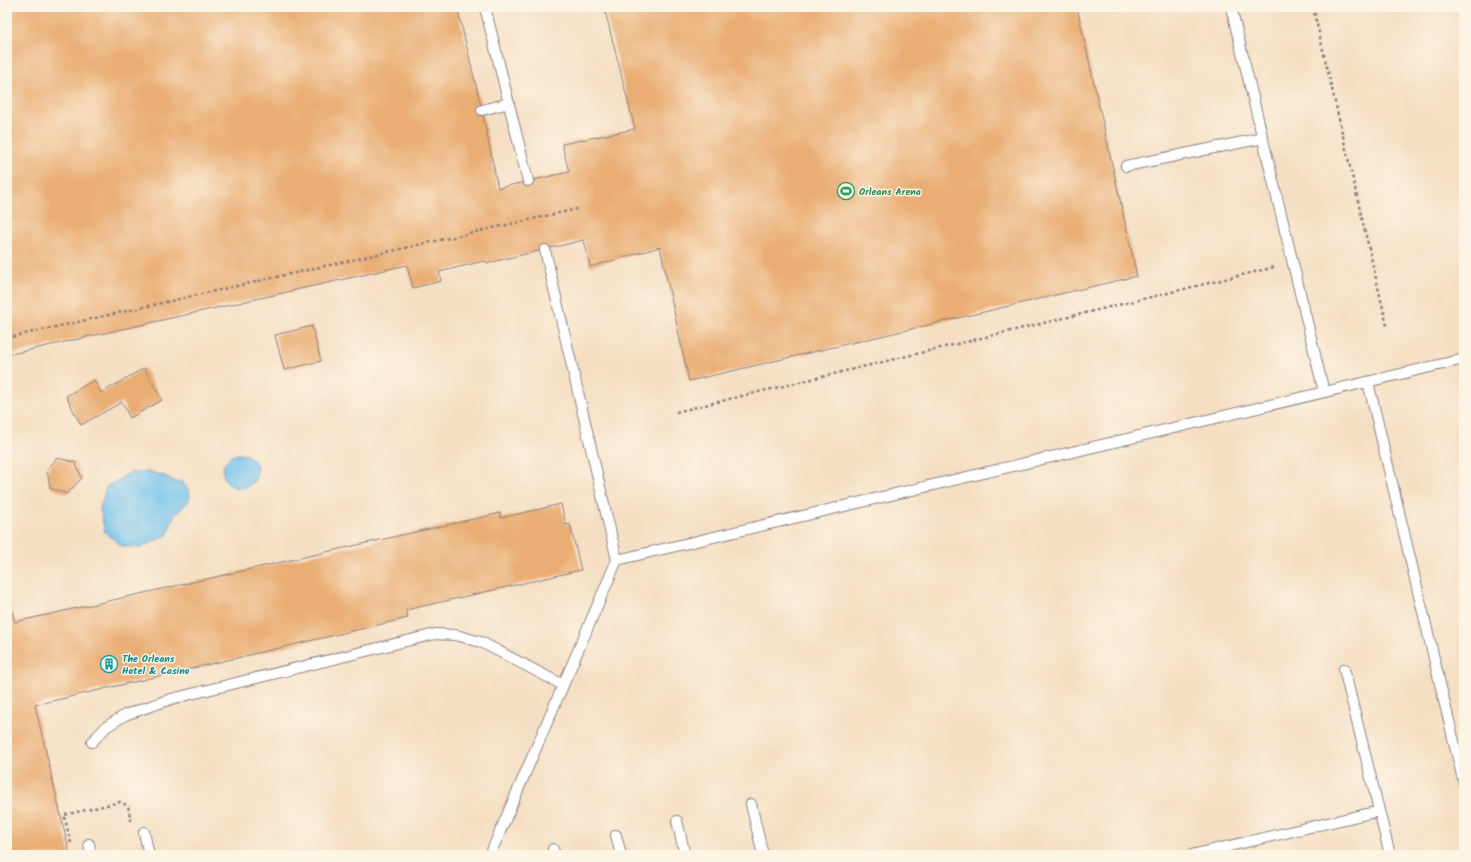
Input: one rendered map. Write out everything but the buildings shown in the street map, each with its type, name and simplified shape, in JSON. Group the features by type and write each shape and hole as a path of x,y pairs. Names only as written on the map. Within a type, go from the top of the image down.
{"lane":[{"path":"485,7 528,181"},
{"path":"1231,7 1324,392"},
{"path":"482,110 509,103"},
{"path":"1126,166 1263,138"},
{"path":"490,855 618,560 545,250"},
{"path":"618,560 1464,359"},
{"path":"1368,382 1464,784"},
{"path":"92,742 106,727 125,715 170,700 435,634 456,635 481,642 563,685"},
{"path":"1344,669 1390,855"},
{"path":"751,804 763,855"},
{"path":"1191,855 1379,811"},
{"path":"677,821 685,855"},
{"path":"144,832 149,855"},
{"path":"616,835 621,855"},
{"path":"89,844 91,855"}],"path":[{"path":"1313,7 1387,326"},
{"path":"7,338 577,209"},
{"path":"676,412 1274,267"},
{"path":"72,848 64,815 120,802 128,806 131,824 144,832"}],"water":[{"path":"237,454 243,454 247,455 254,461 257,471 256,478 250,485 243,488 237,488 233,487 226,481 223,474 223,468 224,464 230,457"},
{"path":"150,472 165,476 176,482 182,482 190,493 190,498 174,516 168,534 141,548 122,546 105,532 100,509 106,487 130,473"}],"place":[{"name":"Orleans Arena","path":"846,191"},
{"name":"The Orleans Hotel & Casino","path":"109,664"}]}
